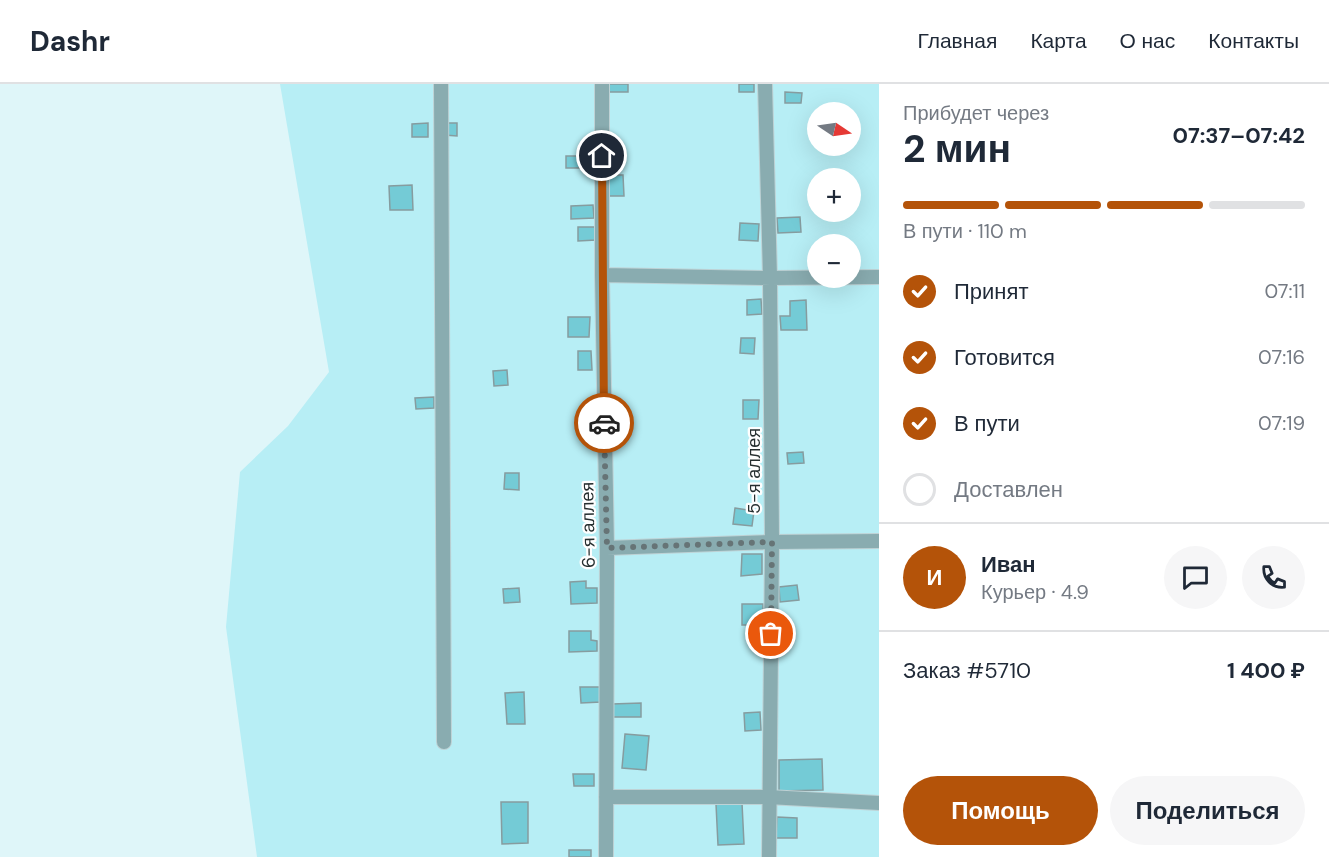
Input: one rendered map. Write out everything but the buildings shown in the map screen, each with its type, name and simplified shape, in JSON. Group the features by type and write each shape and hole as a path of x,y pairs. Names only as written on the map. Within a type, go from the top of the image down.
{"street":[{"path":"441,84 444,742"},
{"name":"6-я аллея","path":"602,84 602,275 607,548 606,857"},
{"name":"5-я аллея","path":"765,84 770,278 772,542 769,857"},
{"path":"602,275 879,277"},
{"path":"607,548 879,541"},
{"path":"606,797 768,797 879,803"}],"shaded area":[{"path":"280,84 879,84 879,857 257,857 226,627 240,472 288,426 329,372"}],"way so far":[{"path":"604,423 607,548 772,542 771,634"}],"route":[{"path":"602,156 604,423"}]}
